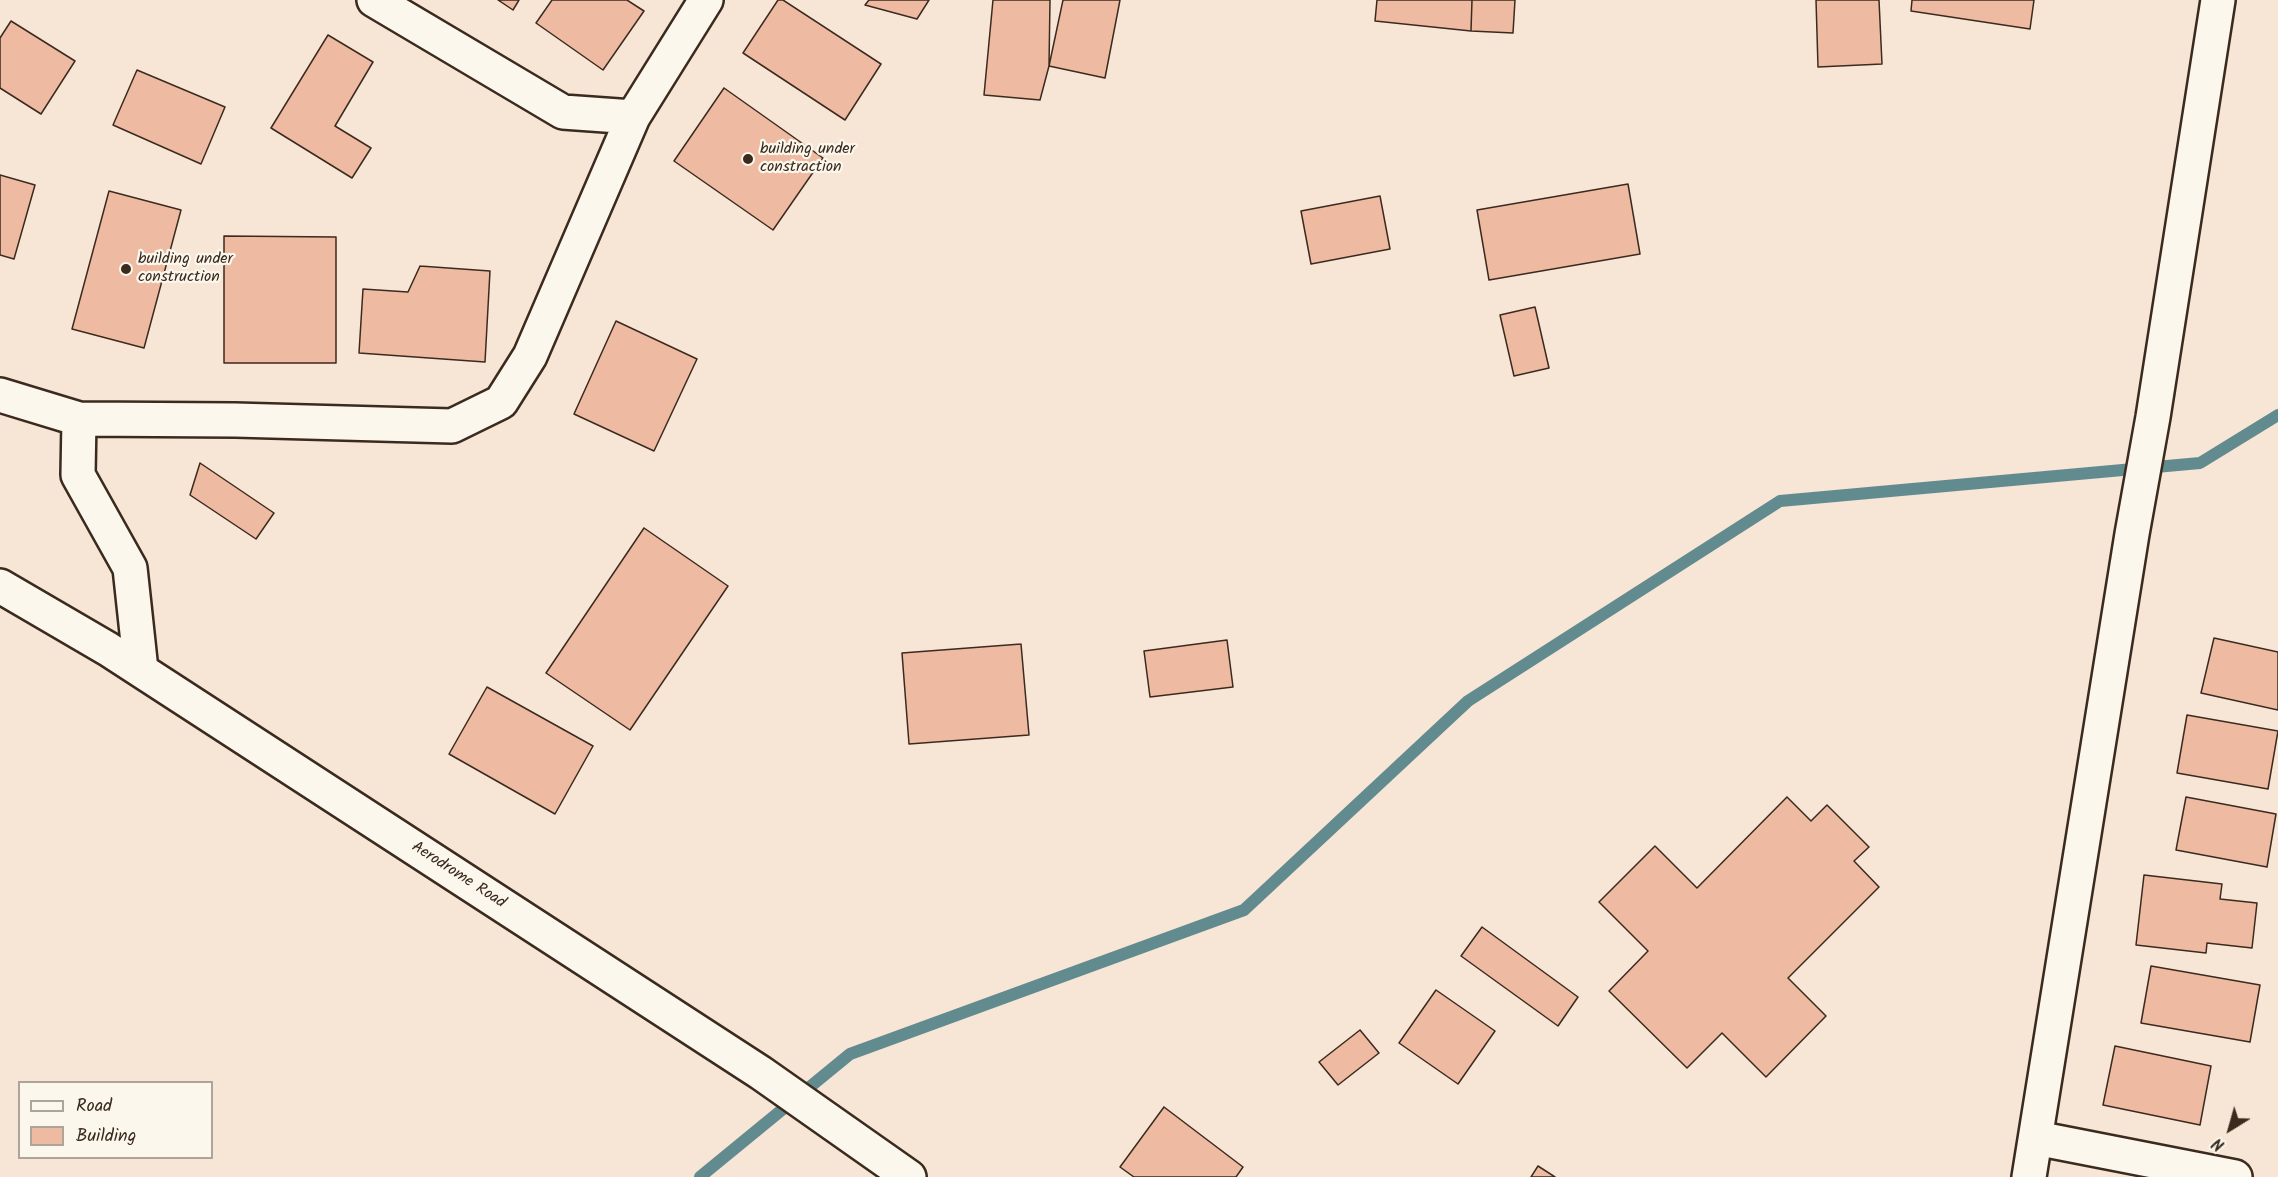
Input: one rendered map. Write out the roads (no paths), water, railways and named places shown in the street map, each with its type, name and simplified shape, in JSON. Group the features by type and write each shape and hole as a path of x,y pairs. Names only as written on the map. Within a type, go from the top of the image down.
{"street":[{"path":"374,0 563,112 633,117"},
{"path":"0,395 79,419 235,420 452,426 501,402 530,356 633,117 706,0"},
{"path":"2029,1177 2132,534 2153,417 2218,0"},
{"path":"79,419 78,475 130,568 141,670"},
{"name":"Aerodrome Road","path":"0,586 141,670 761,1073 899,1170"},
{"path":"2036,1138 2235,1177"}],"waterway":[{"path":"700,1177 850,1054 1244,910 1468,701 1780,501 2200,463 2278,415"}],"place":[{"name":"building under constraction","path":"748,159"},
{"name":"building under construction","path":"126,269"}]}
